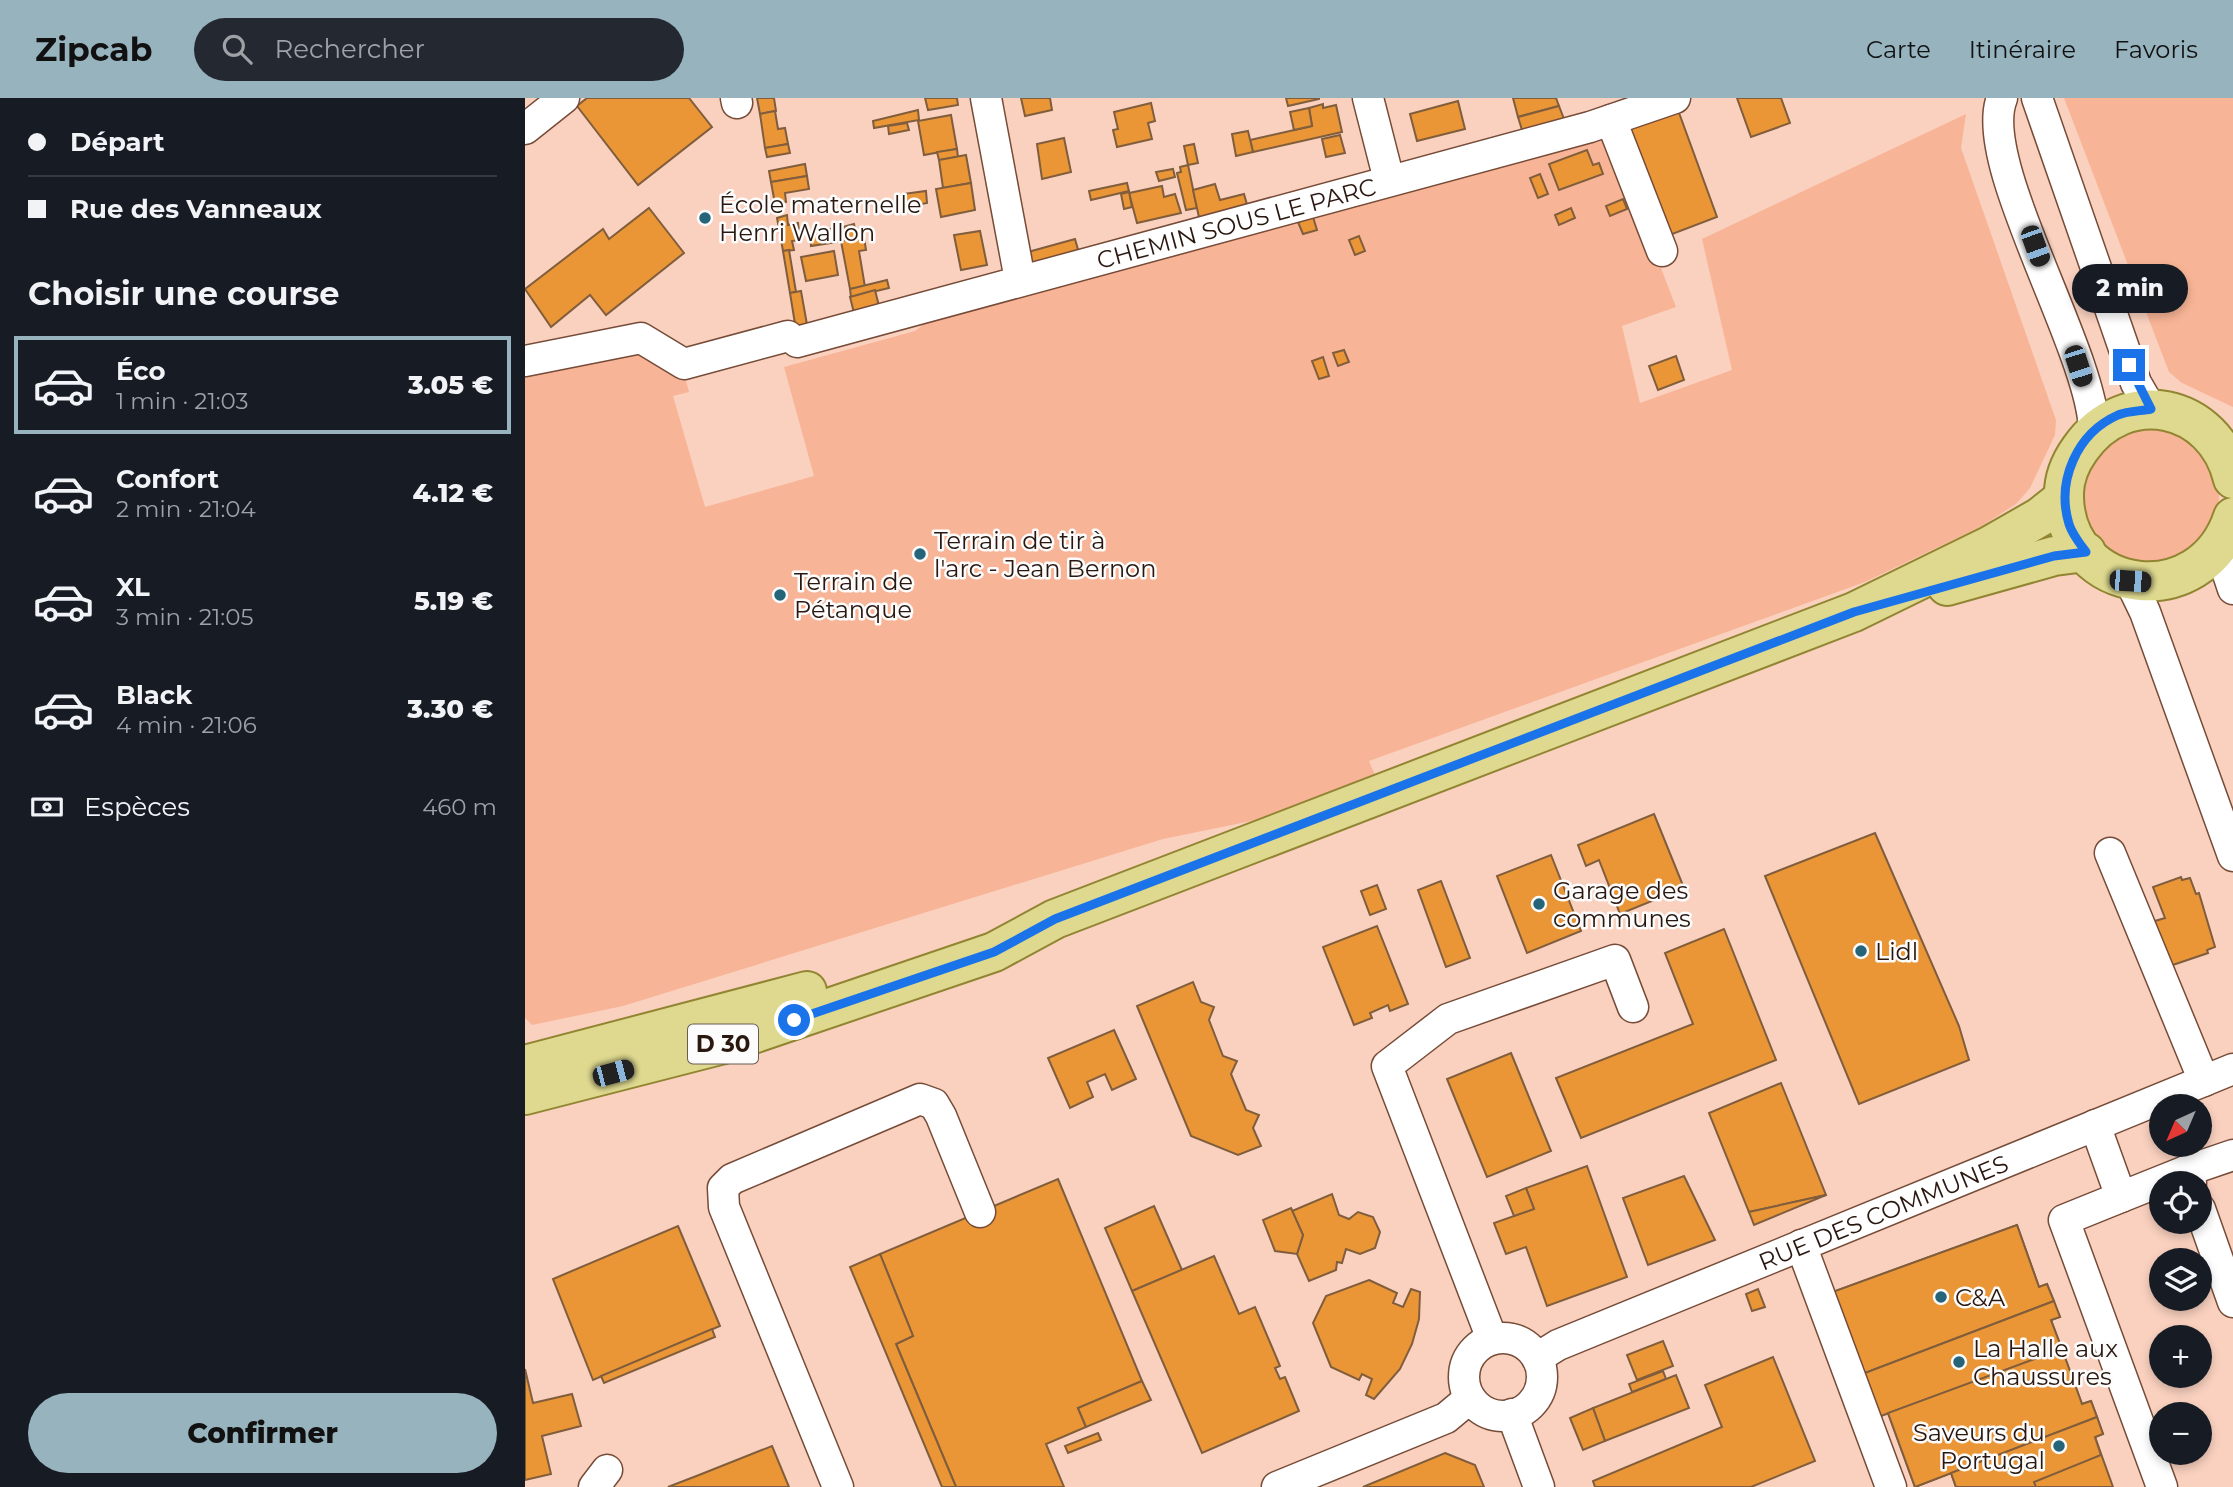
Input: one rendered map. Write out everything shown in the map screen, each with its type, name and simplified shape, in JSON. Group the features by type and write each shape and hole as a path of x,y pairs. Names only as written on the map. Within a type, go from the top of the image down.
{"main road":[{"path":"2226,532 2194,569 2155,583 2130,581 2115,576 2086,552 2070,527 2064,498 2070,465 2094,429 2120,414 2151,409 2179,414 2222,434 2233,479"},
{"name":"D 30","path":"525,1065 838,982 989,935 1055,919 1854,612 1991,545 2040,517 2064,498"},
{"name":"D 30","path":"1854,612 2054,556 2086,552"},
{"name":"D 30","path":"525,1095 720,1045 994,952 1055,919"}],"street":[{"path":"525,129 564,98"},
{"path":"986,98 1020,279"},
{"path":"1369,98 1389,180"},
{"name":"CHEMIN SOUS LE PARC","path":"525,361 642,338 684,364 792,339 1389,180 1611,120 1675,98"},
{"path":"2001,98 1997,111 1997,127 2003,157 2078,366 2094,415 2094,429"},
{"path":"2036,98 2136,383 2151,409"},
{"path":"1611,120 1662,251"},
{"path":"2226,532 2233,589"},
{"path":"2130,581 2145,612 2233,856"},
{"path":"2110,853 2204,1081"},
{"path":"1492,1339 1387,1066 1448,1019 1615,960 1633,1006"},
{"name":"RUE DES COMMUNES","path":"1537,1358 1558,1345 2233,1069"},
{"path":"838,1487 724,1207 723,1188 732,1179 920,1098 934,1104 941,1116 980,1212"},
{"path":"2095,1125 2122,1197"},
{"path":"2200,1171 2233,1155"},
{"path":"2149,1189 2064,1220 2162,1487"},
{"path":"2210,1234 2232,1293"},
{"path":"1801,1245 1891,1487"},
{"path":"1492,1339 1518,1341 1537,1358 1542,1381 1538,1392 1532,1402 1512,1414 1489,1413 1470,1398 1466,1389 1465,1368 1474,1350 1492,1339"},
{"path":"1277,1487 1447,1418 1470,1398"},
{"path":"1512,1414 1539,1487"}],"shaded area":[{"path":"2064,98 2233,98 2233,407 2182,383 2169,372"},
{"path":"1966,114 1961,148 2056,420 2055,435 2030,488 2016,504 1980,527 1865,582 1369,761 1383,794 1163,839 623,1006 532,1025 525,1018 525,368 640,346 682,367 689,392 673,396 705,507 814,476 784,367 915,331 925,323 1607,128 1676,307 1622,326 1640,403 1732,370 1702,239"},
{"path":"2151,428 2177,433 2199,448 2214,470 2219,496 2214,522 2199,544 2177,559 2151,564 2125,559 2103,544 2088,522 2083,496 2088,470 2103,448 2125,433"}],"building":[{"path":"587,98 689,98 712,127 638,185 577,106"},
{"path":"757,98 774,98 776,111 760,114"},
{"path":"925,98 957,98 958,105 928,110"},
{"path":"1021,98 1050,98 1052,110 1025,116"},
{"path":"1286,98 1319,98 1319,99 1288,106"},
{"path":"1513,98 1556,98 1559,106 1518,117"},
{"path":"1737,98 1781,98 1790,123 1751,137"},
{"path":"1458,101 1465,129 1417,141 1410,114"},
{"path":"1151,103 1155,121 1148,123 1152,139 1117,147 1113,130 1118,129 1114,112"},
{"path":"1323,104 1323,108 1336,105 1342,132 1253,152 1250,140 1312,126 1309,108"},
{"path":"1559,106 1564,119 1522,130 1518,117"},
{"path":"1309,108 1312,126 1294,130 1290,112"},
{"path":"918,110 919,120 874,128 873,121"},
{"path":"1678,110 1717,217 1667,236 1628,128"},
{"path":"775,111 778,129 785,128 788,144 765,148 760,114"},
{"path":"951,115 957,149 924,155 918,121"},
{"path":"907,123 909,130 889,134 888,126"},
{"path":"1248,131 1253,152 1236,156 1232,134"},
{"path":"1340,135 1345,153 1326,157 1322,139"},
{"path":"1064,138 1071,172 1042,179 1037,144"},
{"path":"788,144 790,153 767,157 765,148"},
{"path":"1194,144 1198,163 1188,165 1184,146"},
{"path":"957,149 958,157 939,160 937,152"},
{"path":"1587,150 1593,165 1599,163 1603,174 1559,190 1549,164"},
{"path":"966,155 971,183 943,188 939,160"},
{"path":"805,164 807,176 771,182 769,171"},
{"path":"1188,165 1197,208 1186,210 1177,173 1181,172 1180,167"},
{"path":"1173,169 1175,177 1159,181 1156,172"},
{"path":"1540,174 1548,194 1538,198 1530,178"},
{"path":"807,176 809,189 785,193 786,202 775,204 771,182"},
{"path":"971,183 975,210 941,217 936,189"},
{"path":"1127,183 1129,191 1091,200 1089,191"},
{"path":"1215,184 1220,200 1244,194 1248,208 1200,222 1193,190"},
{"path":"1162,186 1164,197 1175,194 1181,213 1137,223 1129,193"},
{"path":"926,191 927,203 906,207 903,194"},
{"path":"1129,192 1132,207 1124,209 1121,194"},
{"path":"1623,199 1627,209 1610,216 1606,206"},
{"path":"649,208 684,253 606,315 590,295 551,327 525,289 603,229 609,239"},
{"path":"1571,208 1575,218 1559,225 1555,215"},
{"path":"787,215 788,225 798,223 800,240 792,241 794,250 783,251 777,218"},
{"path":"1313,217 1317,230 1303,234 1298,222"},
{"path":"854,224 857,239 811,246 810,236 844,231 843,227"},
{"path":"843,227 844,231 810,236 809,232"},
{"path":"980,231 987,265 961,270 954,235"},
{"path":"1359,236 1365,251 1355,255 1349,240"},
{"path":"864,237 866,250 859,251 865,287 850,289 841,241"},
{"path":"1075,239 1079,253 1038,267 1030,262 1028,252"},
{"path":"789,250 796,292 790,293 783,251"},
{"path":"834,251 838,275 806,281 801,257"},
{"path":"887,280 889,288 851,297 850,289"},
{"path":"875,290 880,310 855,317 850,297"},
{"path":"801,291 808,330 796,330 790,293"},
{"path":"1344,350 1349,362 1338,366 1333,353"},
{"path":"1676,356 1684,380 1658,390 1649,366"},
{"path":"1323,357 1329,376 1319,379 1312,361"},
{"path":"1654,814 1684,888 1620,914 1599,860 1586,866 1578,845"},
{"name":"Lidl","path":"1875,833 1959,1026 1969,1060 1859,1104 1765,876"},
{"name":"Garage des communes","path":"1551,855 1581,931 1527,953 1497,876"},
{"path":"2181,877 2182,880 2190,878 2196,894 2199,893 2215,947 2207,950 2208,953 2164,968 2148,923 2165,918 2153,887"},
{"path":"1441,881 1470,958 1446,967 1418,890"},
{"path":"1377,885 1386,909 1370,915 1361,891"},
{"path":"1377,926 1408,1004 1390,1011 1388,1005 1370,1013 1372,1018 1354,1025 1323,947"},
{"path":"1724,929 1776,1060 1581,1138 1556,1078 1693,1024 1665,953"},
{"path":"1193,982 1201,1002 1214,1007 1209,1020 1223,1056 1237,1061 1231,1074 1246,1110 1259,1115 1253,1128 1261,1146 1238,1155 1191,1136 1137,1006"},
{"path":"1114,1030 1136,1079 1112,1090 1105,1074 1087,1082 1093,1097 1070,1108 1048,1058"},
{"path":"1511,1053 1551,1151 1487,1177 1447,1079"},
{"path":"1781,1083 1826,1195 1749,1212 1709,1113"},
{"path":"1587,1166 1627,1277 1547,1306 1526,1247 1506,1254 1494,1223 1534,1209 1526,1188"},
{"path":"1684,1176 1715,1240 1648,1265 1623,1198"},
{"path":"1058,1179 1142,1381 1078,1408 1086,1427 1046,1444 1064,1487 956,1487 896,1344 913,1336 880,1254"},
{"path":"1526,1188 1534,1209 1514,1216 1506,1196"},
{"path":"1332,1194 1339,1215 1349,1219 1358,1212 1373,1217 1380,1232 1375,1248 1360,1254 1346,1249 1342,1263 1337,1262 1336,1270 1309,1281 1297,1254 1303,1235 1292,1211"},
{"path":"1826,1195 1754,1225 1749,1212"},
{"path":"1154,1206 1182,1270 1132,1291 1105,1228"},
{"path":"1291,1208 1303,1235 1297,1254 1275,1251 1263,1220"},
{"path":"2017,1225 2039,1287 2047,1284 2060,1317 2051,1320 2082,1404 2091,1401 2097,1417 2103,1434 2095,1437 2113,1487 1956,1487 1951,1473 1915,1487 1888,1413 1873,1419 1827,1294"},
{"name":"C&A","path":"2017,1225 2039,1287 2047,1284 2054,1301 1857,1376 1827,1294"},
{"path":"678,1226 720,1326 593,1380 553,1279"},
{"path":"880,1254 913,1336 896,1344 956,1487 942,1487 850,1267"},
{"path":"1214,1256 1239,1314 1255,1307 1280,1366 1275,1368 1280,1379 1285,1377 1299,1411 1202,1453 1132,1291"},
{"path":"1369,1280 1397,1293 1393,1303 1403,1307 1411,1289 1420,1292 1419,1319 1412,1344 1400,1369 1374,1399 1366,1395 1372,1379 1362,1374 1359,1380 1331,1367 1313,1323 1326,1296"},
{"path":"1758,1289 1765,1307 1752,1311 1746,1294"},
{"name":"La Halle aux Chaussures","path":"2054,1301 2060,1317 2051,1320 2062,1349 1873,1419 1857,1376"},
{"path":"712,1329 715,1337 604,1383 601,1376"},
{"path":"1663,1341 1673,1366 1637,1380 1627,1355"},
{"path":"2062,1349 2082,1404 2091,1401 2097,1417 1915,1487 1888,1413"},
{"path":"1773,1357 1815,1461 1751,1487 1595,1487 1593,1481 1722,1427 1705,1385"},
{"path":"525,1369 533,1403 572,1394 581,1426 542,1436 551,1474 525,1480"},
{"path":"1663,1371 1666,1379 1632,1392 1629,1384"},
{"path":"1676,1375 1689,1408 1605,1441 1593,1408"},
{"path":"1142,1381 1151,1400 1086,1427 1078,1408"},
{"path":"1593,1408 1605,1441 1583,1450 1570,1418"},
{"name":"Saveurs du Portugal","path":"2097,1417 2103,1434 2095,1437 2101,1455 2034,1482 2036,1487 1956,1487 1951,1473"},
{"path":"1098,1433 1101,1440 1068,1453 1065,1446"},
{"path":"772,1446 789,1487 668,1487 699,1475"},
{"path":"1445,1453 1475,1465 1484,1487 1363,1487"}],"place":[{"name":"École maternelle Henri Wallon","path":"705,218"},
{"name":"Terrain de tir à l'arc - Jean Bernon","path":"920,554"},
{"name":"Terrain de Pétanque","path":"780,595"},
{"name":"Garage des communes","path":"1539,904"},
{"name":"Lidl","path":"1861,951"},
{"name":"C&A","path":"1941,1297"},
{"name":"La Halle aux Chaussures","path":"1959,1362"},
{"name":"Saveurs du Portugal","path":"2059,1446"}],"route":[{"path":"794,1020 994,952 1055,919 1854,612 2054,556 2086,552 2070,527 2064,498 2070,465 2094,429 2120,414 2151,409 2129,365"}]}
